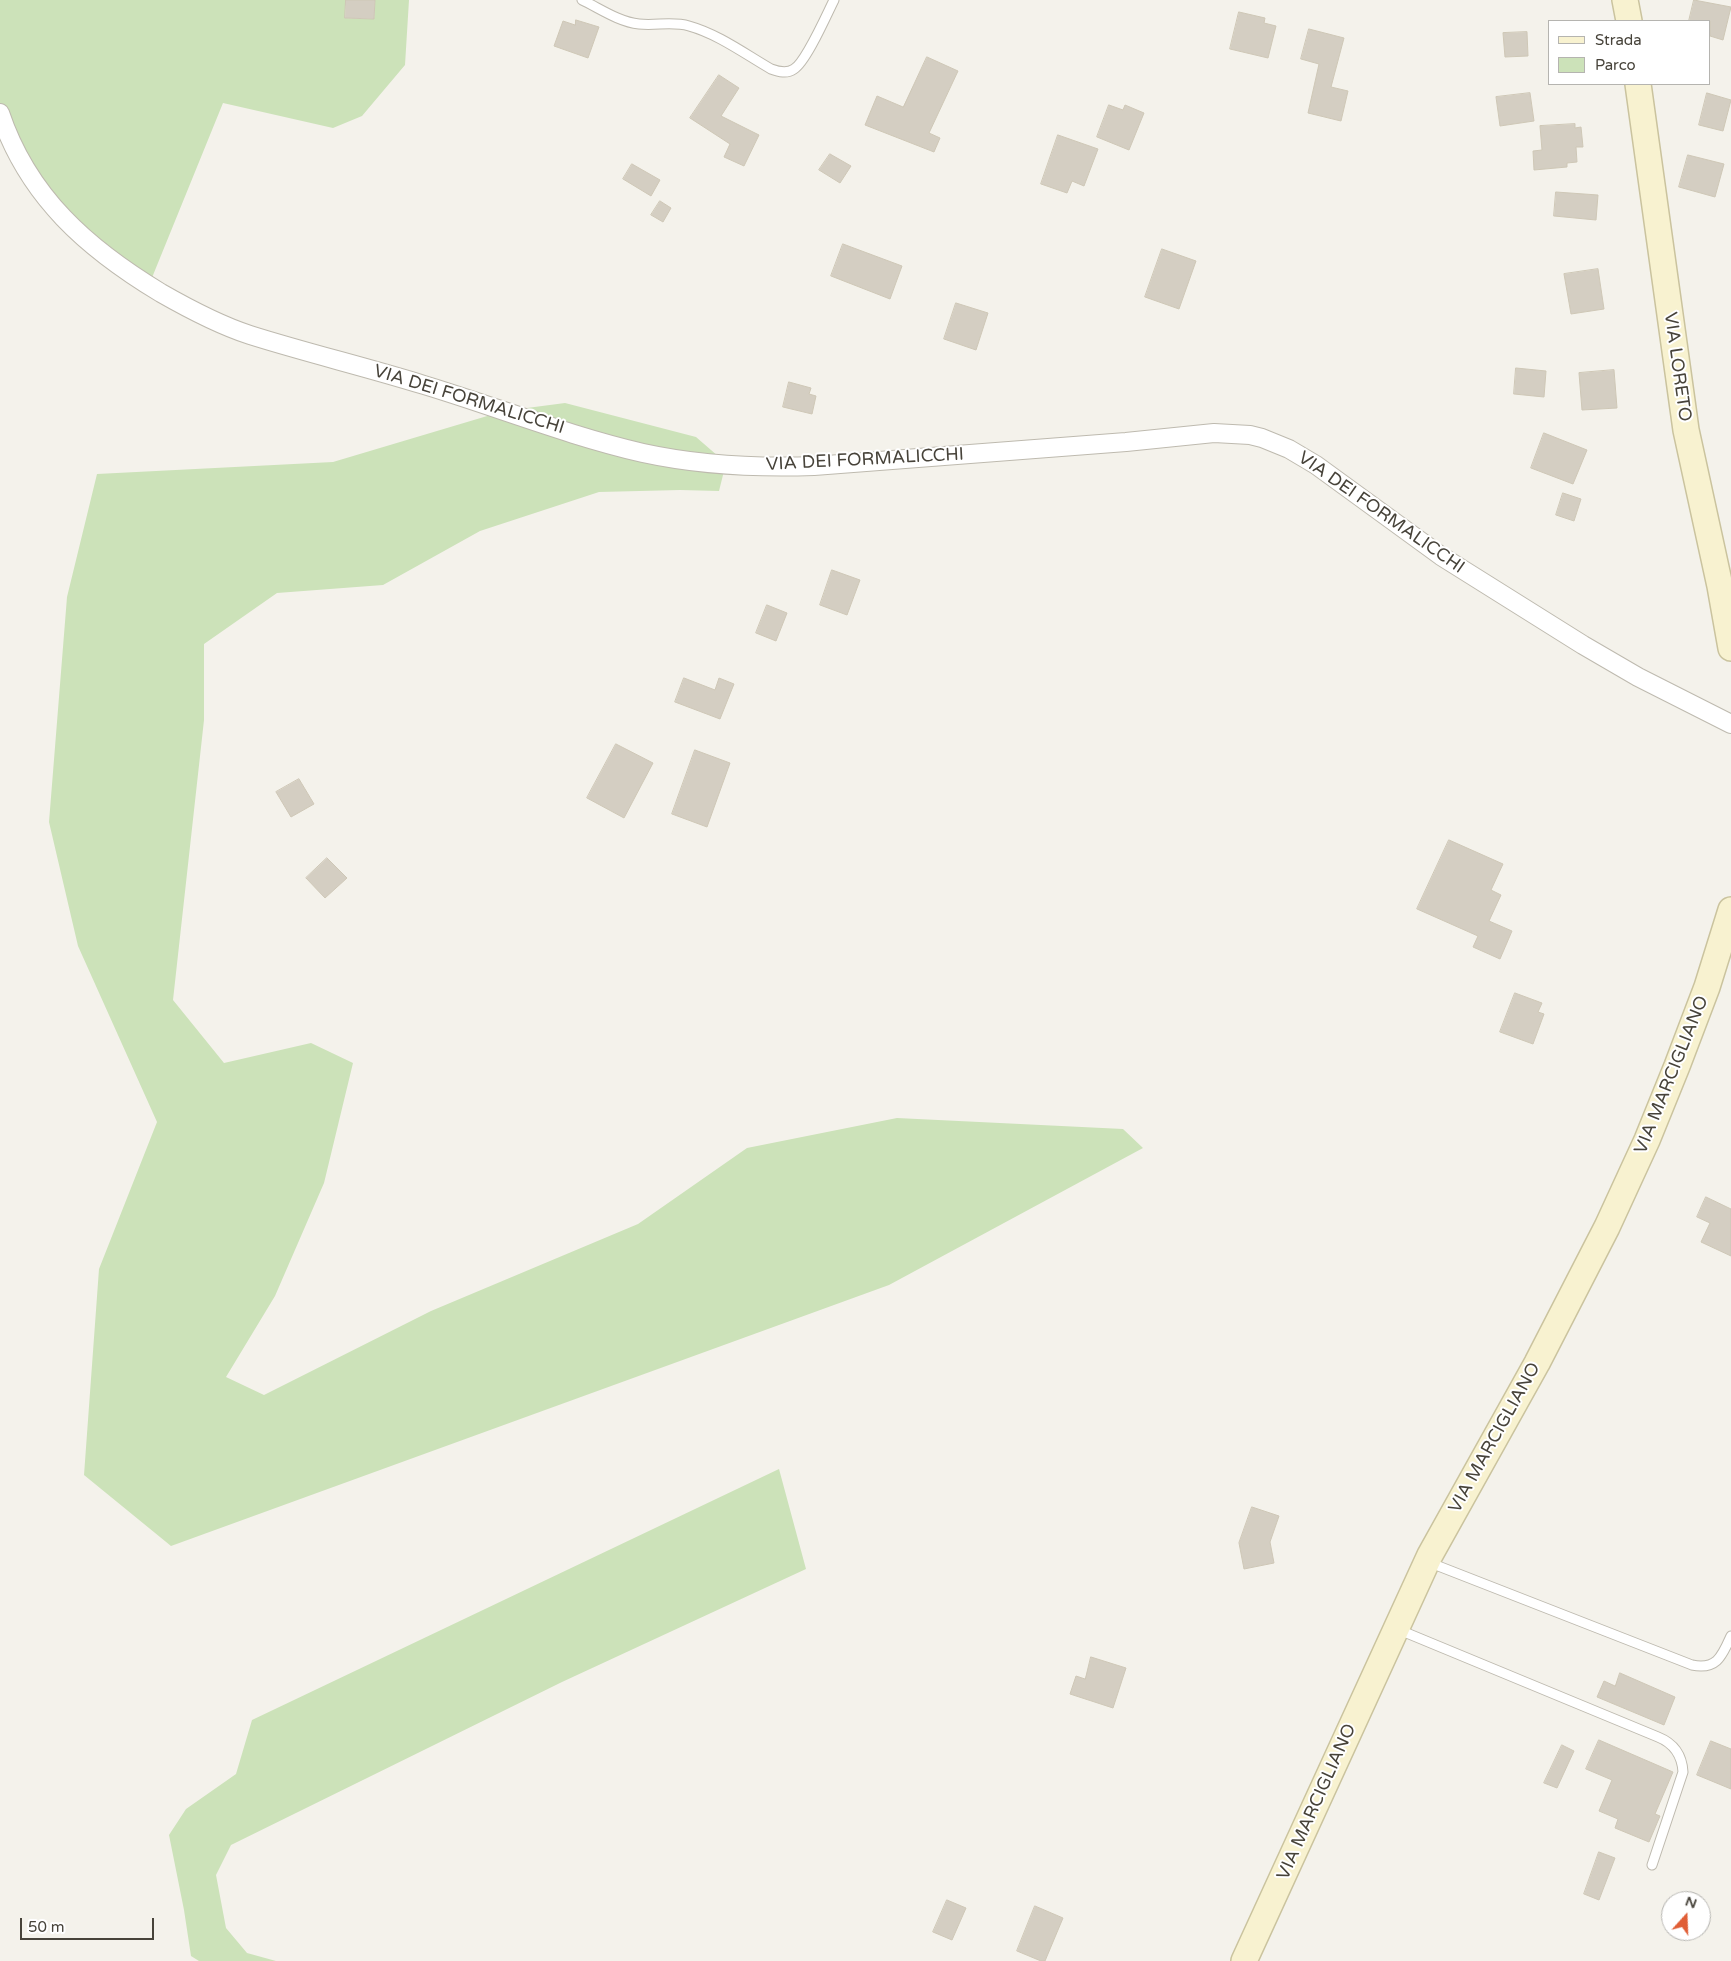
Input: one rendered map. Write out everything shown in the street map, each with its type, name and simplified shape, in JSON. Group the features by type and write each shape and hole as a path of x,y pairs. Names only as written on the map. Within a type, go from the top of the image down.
{"street":[{"path":"1625,0 1629,20"},
{"name":"VIA LORETO","path":"1638,85 1686,430 1720,586 1731,648"},
{"name":"VIA DEI FORMALICCHI","path":"0,113 6,132 35,184 70,226 86,241 117,264 170,298 206,317 249,334 424,384 608,444 675,458 756,466 814,466 1126,442 1214,433 1250,435 1274,442 1316,465 1441,556 1583,645 1731,724"},
{"name":"VIA MARCIGLIANO","path":"1244,1961 1427,1562 1541,1355 1607,1227 1647,1140 1677,1066 1707,987 1731,910"}],"lane":[{"path":"582,0 618,18 637,24 672,23 690,26 771,69 783,72 794,70 802,61 834,0"},
{"path":"1427,1562 1692,1665 1703,1667 1713,1664 1720,1657 1731,1636"},
{"path":"1396,1629 1658,1736 1670,1743 1681,1760 1683,1772 1652,1865"}],"green space":[{"path":"0,0 346,0 345,18 374,19 375,0 409,0 405,65 362,116 333,128 223,103 149,285 70,226 0,113"},
{"path":"565,403 696,437 726,463 719,491 599,492 480,531 383,585 277,593 204,644 204,720 173,1000 224,1063 311,1043 353,1063 324,1183 275,1296 226,1377 264,1395 431,1311 638,1224 747,1148 897,1118 1123,1129 1143,1148 889,1285 171,1546 84,1475 99,1269 157,1122 78,946 49,822 67,597 97,474 333,462 504,411"},
{"path":"779,1469 806,1569 562,1682 231,1845 216,1875 226,1928 247,1953 276,1961 199,1961 191,1956 169,1835 186,1809 236,1774 252,1720"}],"building":[{"path":"346,0 375,0 374,19 345,18"},
{"path":"1694,0 1731,7 1723,40 1711,36 1711,20 1689,20"},
{"path":"1239,12 1265,18 1264,23 1276,26 1268,58 1230,49"},
{"path":"576,20 599,27 588,58 554,46 563,21 575,25"},
{"path":"1309,29 1344,38 1331,87 1348,91 1341,121 1308,113 1319,64 1301,59"},
{"path":"1527,32 1528,56 1505,57 1503,33"},
{"path":"927,57 958,71 929,133 940,138 934,152 865,125 877,96 903,107"},
{"path":"719,75 739,88 721,116 759,135 744,166 724,157 730,144 690,118"},
{"path":"1530,93 1534,121 1500,126 1496,97"},
{"path":"1707,93 1731,100 1723,131 1699,125"},
{"path":"1109,105 1123,110 1125,105 1144,113 1129,150 1097,137"},
{"path":"1575,124 1575,128 1581,127 1583,147 1576,147 1577,162 1567,163 1567,167 1534,170 1533,151 1542,150 1540,126"},
{"path":"1058,135 1098,149 1084,186 1072,181 1067,193 1041,184"},
{"path":"830,154 851,166 840,183 819,170"},
{"path":"1688,155 1724,164 1715,197 1679,187"},
{"path":"632,164 660,180 651,196 623,179"},
{"path":"1556,192 1598,195 1596,220 1554,216"},
{"path":"660,201 671,208 663,222 651,215"},
{"path":"843,244 902,266 890,299 831,276"},
{"path":"1162,249 1196,261 1179,309 1145,297"},
{"path":"1598,269 1604,309 1571,314 1564,274"},
{"path":"956,303 988,313 976,350 944,339"},
{"path":"1516,368 1546,371 1544,397 1514,394"},
{"path":"1614,370 1617,408 1582,410 1579,373"},
{"path":"789,382 811,388 809,394 816,396 812,414 783,407"},
{"path":"1544,433 1587,450 1573,484 1531,468"},
{"path":"1563,493 1581,499 1574,521 1556,515"},
{"path":"832,570 860,580 847,615 820,605"},
{"path":"767,605 787,613 776,641 756,633"},
{"path":"684,678 715,690 719,678 734,684 720,719 675,702"},
{"path":"616,744 653,763 624,818 587,798"},
{"path":"695,750 730,763 707,827 672,814"},
{"path":"299,779 314,804 291,817 276,792"},
{"path":"1449,840 1503,864 1491,890 1501,895 1489,921 1512,931 1500,959 1473,947 1478,936 1417,909"},
{"path":"327,858 347,878 325,898 306,878"},
{"path":"1515,993 1542,1003 1538,1012 1544,1014 1533,1044 1500,1032"},
{"path":"1706,1197 1731,1209 1731,1256 1701,1242 1710,1223 1697,1217"},
{"path":"1252,1507 1279,1516 1270,1542 1274,1563 1244,1569 1239,1543"},
{"path":"1091,1657 1126,1668 1113,1708 1070,1694 1076,1676 1085,1679"},
{"path":"1620,1673 1675,1697 1664,1725 1597,1697 1604,1681 1615,1686"},
{"path":"1599,1740 1673,1772 1655,1814 1660,1816 1649,1842 1615,1828 1618,1819 1599,1811 1612,1780 1586,1769"},
{"path":"1711,1741 1731,1749 1731,1789 1697,1775"},
{"path":"1562,1745 1574,1751 1557,1788 1544,1783"},
{"path":"1599,1852 1615,1858 1599,1900 1584,1894"},
{"path":"947,1900 966,1908 952,1940 933,1932"},
{"path":"1035,1906 1063,1918 1045,1961 1017,1951"}]}
